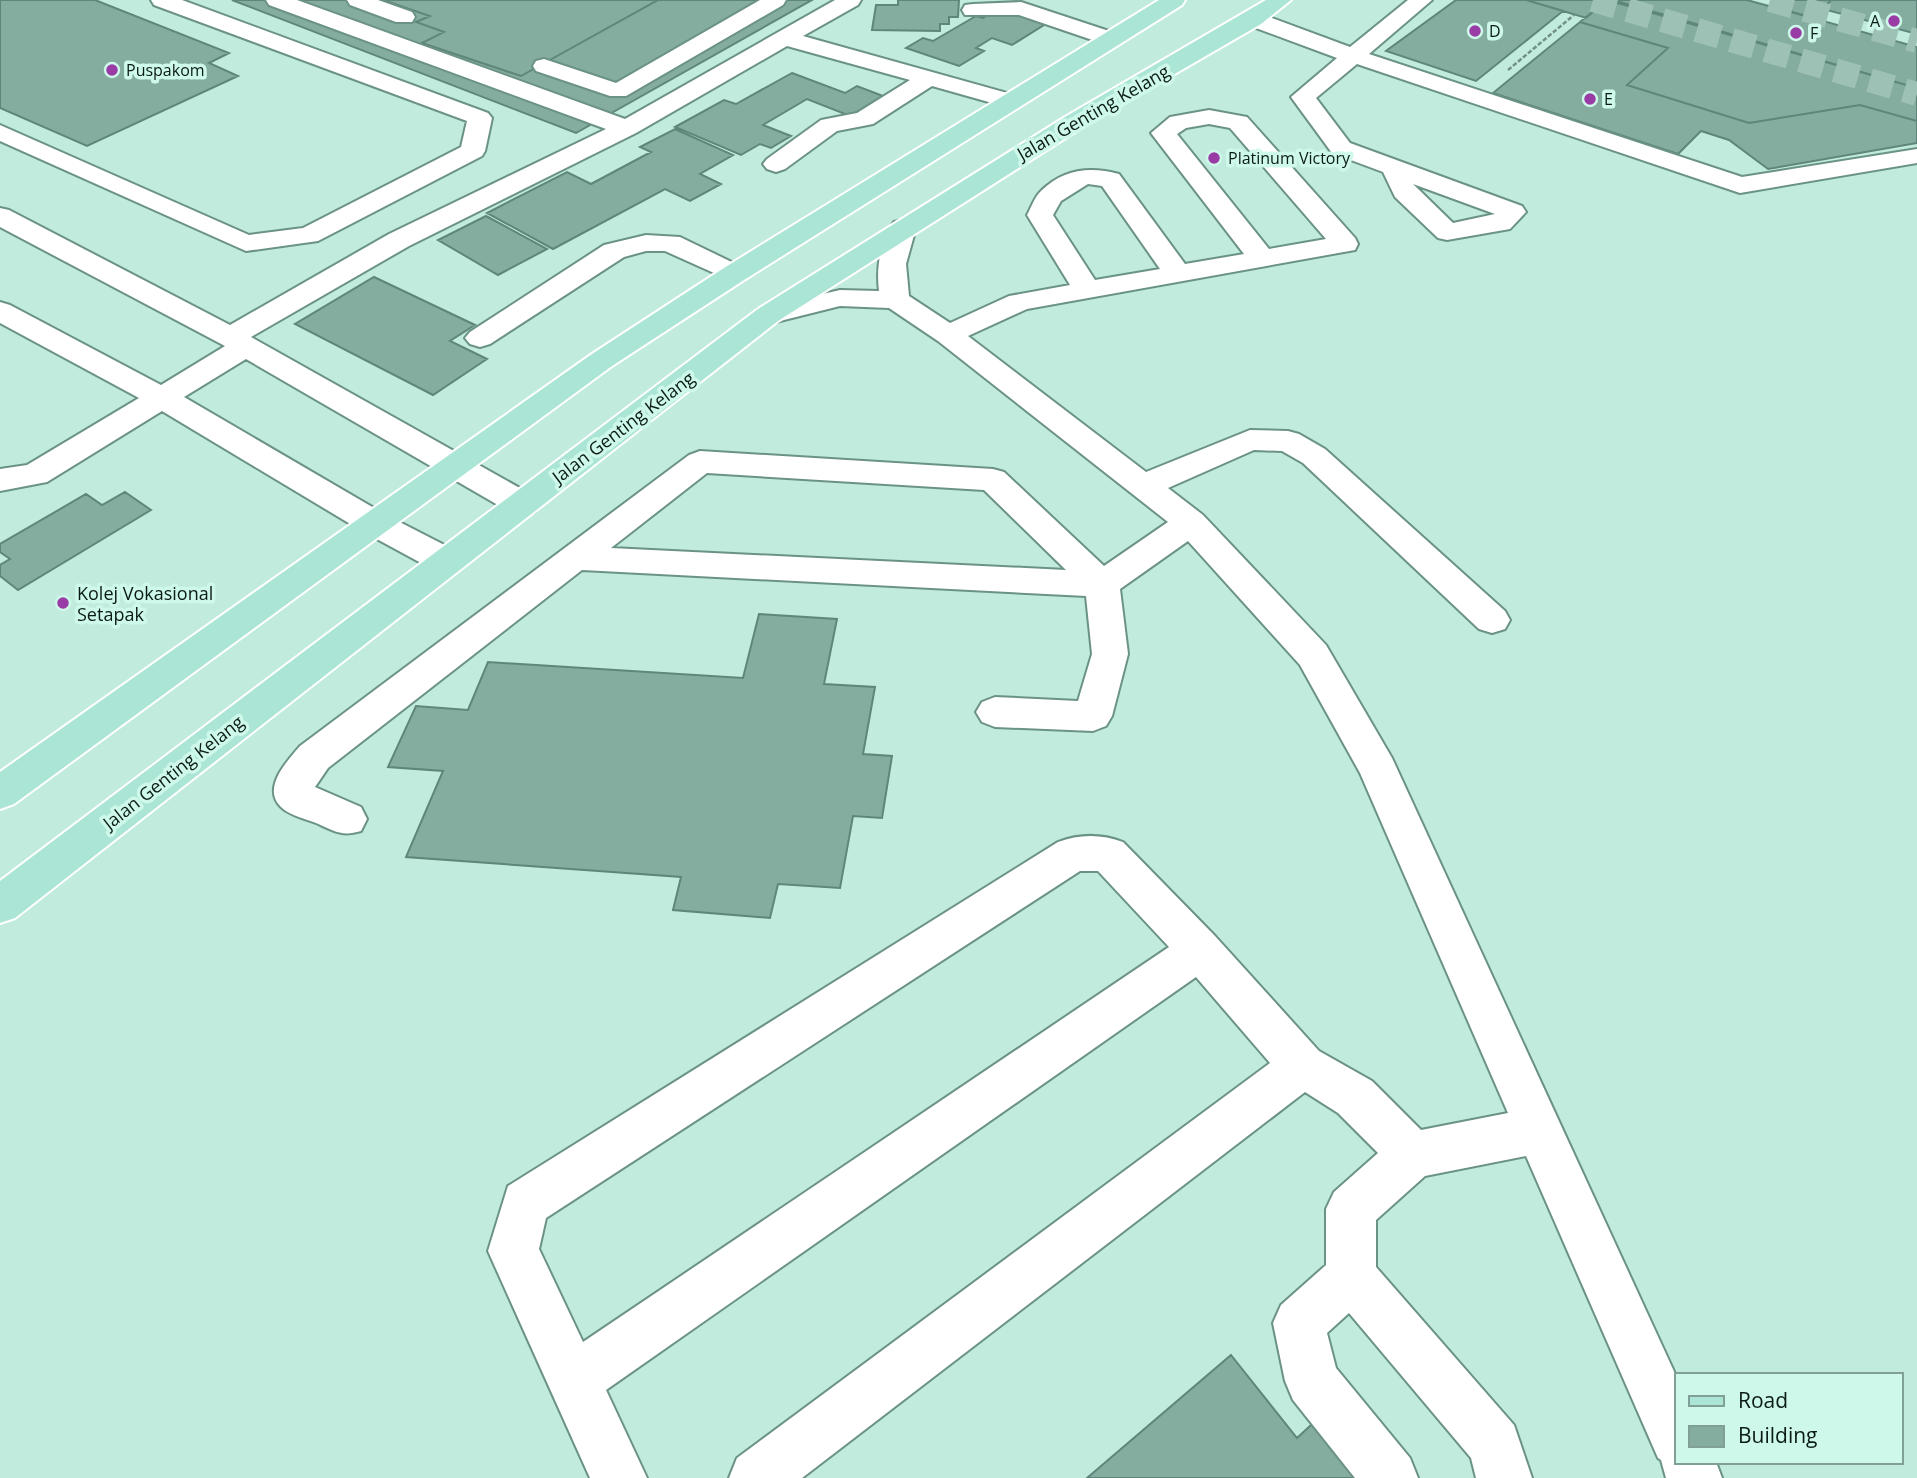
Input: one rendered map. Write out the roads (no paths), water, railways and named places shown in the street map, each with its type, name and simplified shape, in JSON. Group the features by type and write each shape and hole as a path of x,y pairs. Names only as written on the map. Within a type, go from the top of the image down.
{"main road":[{"path":"0,793 602,360 734,274 1174,0"},
{"name":"Jalan Genting Kelang","path":"0,905 768,315 1074,122 1253,19 1280,0"}],"street":[{"path":"0,132 246,243 309,235 473,151 480,118 162,0"},
{"path":"277,0 626,128"},
{"path":"544,66 618,91 775,0"},
{"path":"0,480 36,474 161,397 238,341 399,240 626,128 850,0"},
{"path":"1394,167 1340,148 1303,97 1421,0"},
{"path":"334,21 365,2 404,17"},
{"path":"973,10 1021,8 1110,39"},
{"path":"1253,19 1351,55 1740,186 1917,156"},
{"path":"784,38 1010,101"},
{"path":"776,164 830,125 864,119 929,78"},
{"path":"948,335 1019,302 1178,274 1262,259 1345,244 1238,122 1209,117 1179,122 1163,134 1262,259"},
{"path":"1087,290 1040,215 1050,195 1083,176 1110,179 1178,274"},
{"path":"0,216 238,341 522,503"},
{"path":"896,300 890,282 890,268 903,228"},
{"path":"480,338 614,251 646,243 670,243 734,274"},
{"path":"768,315 840,298 896,300 948,335 1191,523 1312,655 1372,757 1675,1434"},
{"path":"0,311 161,397 374,523 446,561"},
{"path":"1143,486 1250,440 1288,441 1314,456 1492,620"},
{"path":"347,819 295,796 296,779 314,757 700,462 993,480 1102,584 1110,654 1093,716 995,712"},
{"path":"575,558 1102,584 1191,523"},
{"path":"619,1478 513,1251 525,1203 1073,854 1108,853 1200,950 1303,1066 1355,1097 1413,1155"},
{"path":"572,1381 1200,950"},
{"path":"757,1478 1303,1066"},
{"path":"1504,1478 1495,1444 1351,1277 1351,1209 1413,1155 1540,1130"},
{"path":"1351,1277 1299,1323 1312,1381 1390,1478"}],"tunnel":[{"path":"1593,0 1917,94"},
{"path":"1770,0 1917,41"}],"place":[{"name":"A","path":"1894,21"},
{"name":"D","path":"1475,31"},
{"name":"F","path":"1796,33"},
{"name":"Puspakom","path":"112,70"},
{"name":"E","path":"1590,99"},
{"name":"Platinum Victory","path":"1214,158"},
{"name":"Kolej Vokasional Setapak","path":"63,603"}]}
